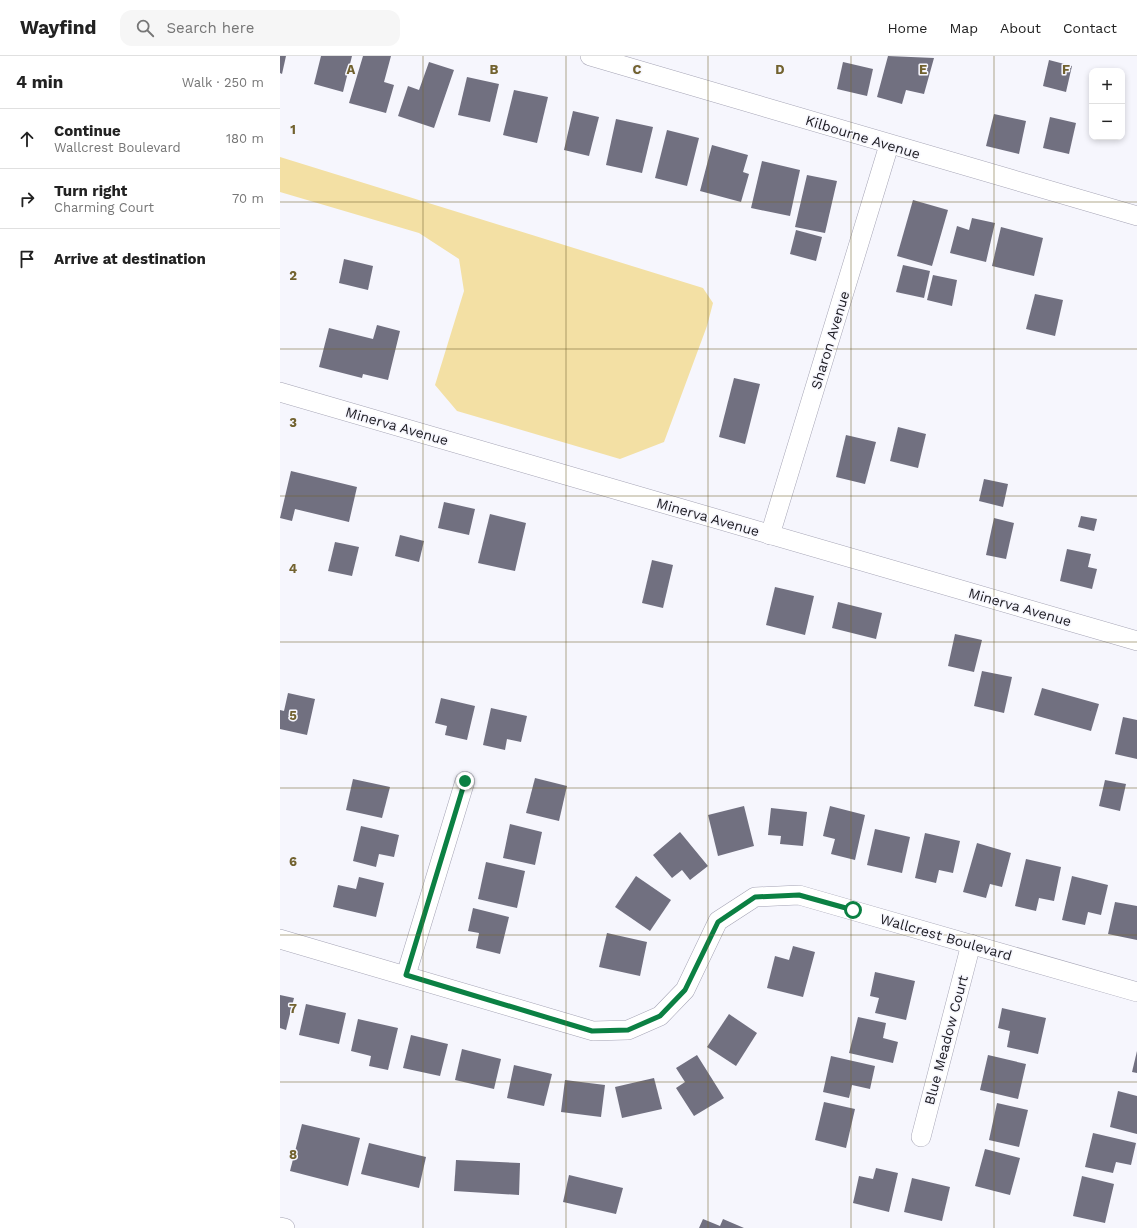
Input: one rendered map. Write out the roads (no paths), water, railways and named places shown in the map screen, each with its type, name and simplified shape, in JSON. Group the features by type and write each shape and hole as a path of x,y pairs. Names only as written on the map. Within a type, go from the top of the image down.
{"street":[{"name":"Kilbourne Avenue","path":"590,56 889,145 1137,216"},
{"name":"Sharon Avenue","path":"770,535 889,145"},
{"name":"Minerva Avenue","path":"280,392 1137,641"},
{"path":"406,975 465,781"},
{"name":"Wallcrest Boulevard","path":"280,939 592,1031 628,1030 660,1016 685,990 718,922 755,897 799,895 1137,992"},
{"name":"Blue Meadow Court","path":"921,1137 971,944"},
{"path":"280,1227 285,1228"}]}
